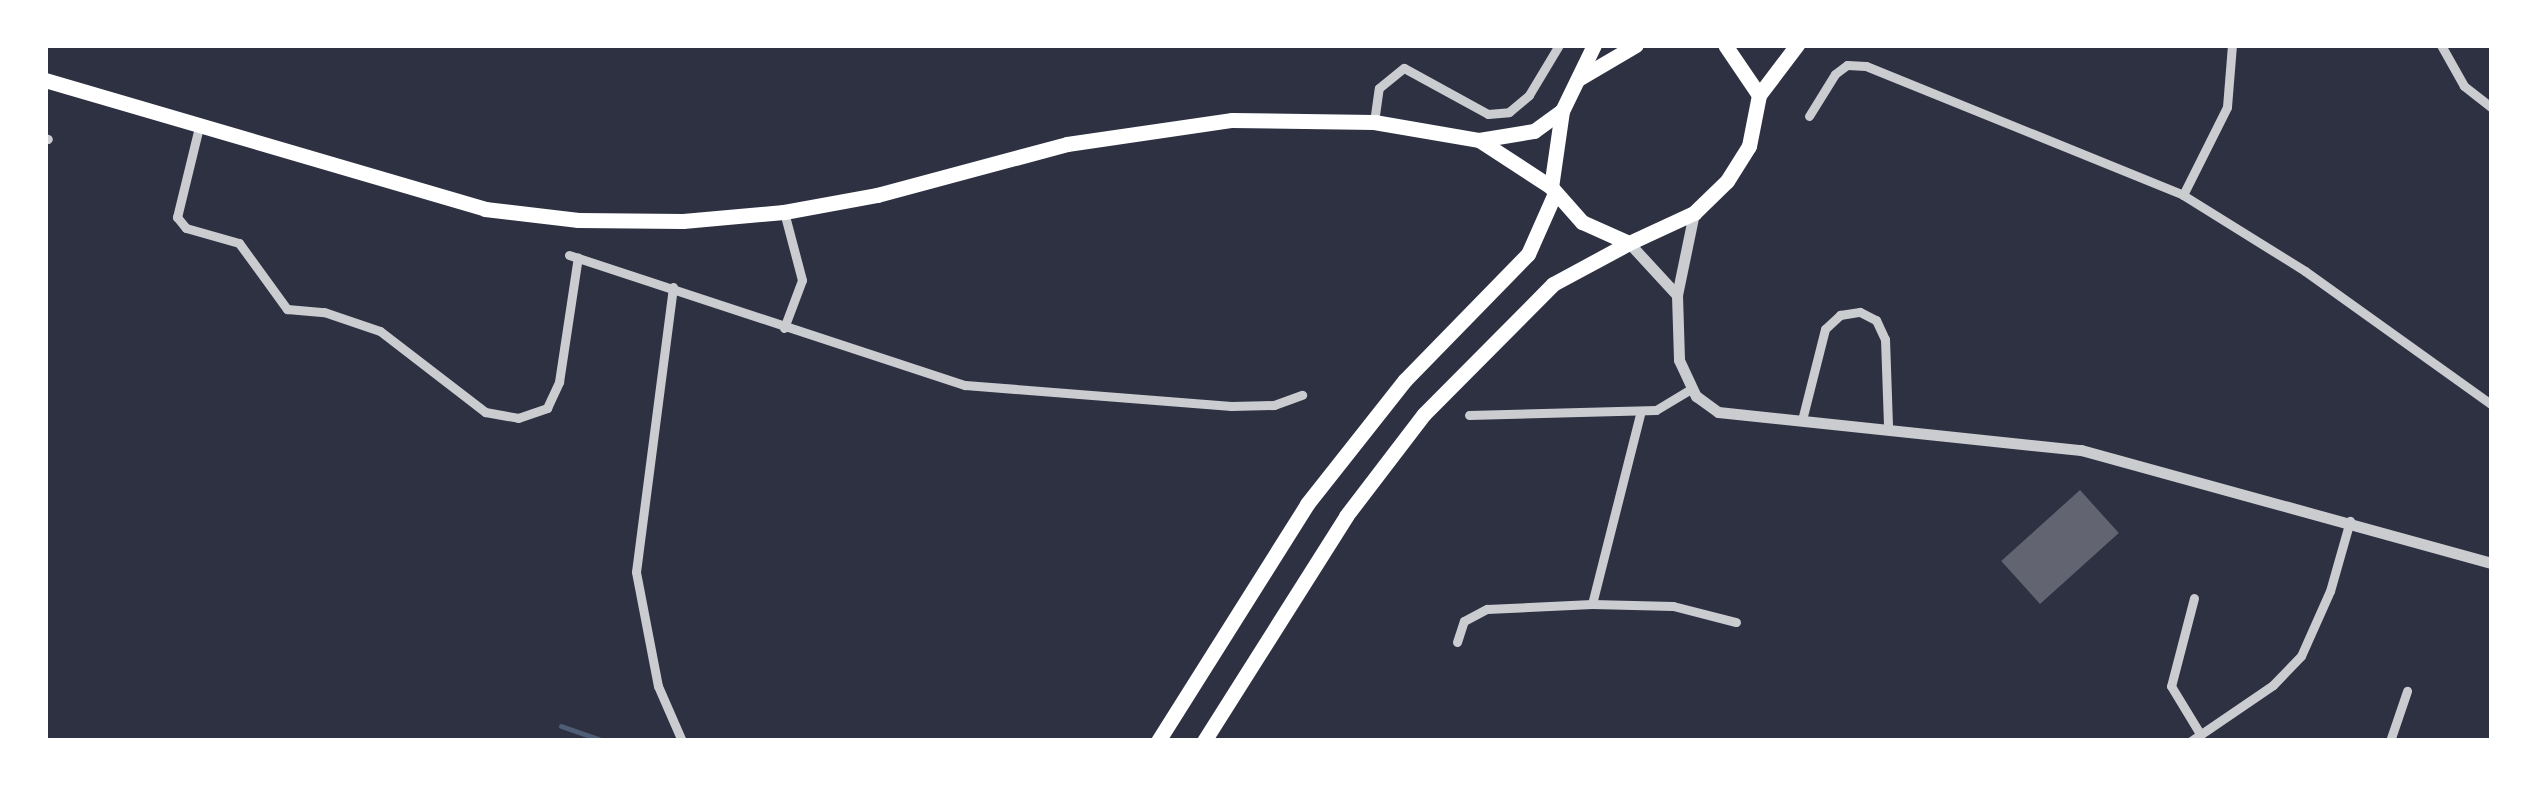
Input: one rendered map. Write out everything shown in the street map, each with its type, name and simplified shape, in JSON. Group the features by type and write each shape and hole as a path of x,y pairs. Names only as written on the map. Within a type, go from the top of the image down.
{"main road":[{"path":"1158,741 1326,479 1405,380 1528,254 1553,190 1562,112 1594,45"},
{"path":"1578,80 1636,45"},
{"path":"1725,45 1759,95"},
{"path":"1204,741 1346,516 1424,414 1553,284 1694,213 1727,181 1749,146 1759,95 1797,45"},
{"path":"45,80 485,209 648,221 784,212 1125,132 1232,120 1374,122 1478,140 1534,131 1562,112"},
{"path":"1478,140 1553,190 1582,222 1629,243"}],"street":[{"path":"1374,122 1379,88 1404,68 1488,114 1509,112 1530,95 1559,45"},
{"path":"2183,195 2227,107 2232,45"},
{"path":"2442,45 2464,86 2492,108"},
{"path":"1809,116 1835,74 1847,65 1866,66 2183,195 2305,271 2492,405"},
{"path":"199,126 177,216 186,228 239,244 287,308 324,312 380,331 485,412 528,418 547,408 559,382 573,256 946,380 1016,392 1230,406 1274,405 1302,395"},
{"path":"784,212 802,280 784,328"},
{"path":"1694,213 1677,295 1679,360 1691,389 1718,412 1888,426 2081,450 2492,563"},
{"path":"1629,243 1677,295"},
{"path":"673,287 636,572 658,686 682,741"},
{"path":"1802,420 1825,329 1840,315 1860,312 1876,320 1886,339 1888,426"},
{"path":"1469,414 1641,411 1667,407 1691,389"},
{"path":"1592,604 1641,411"},
{"path":"2191,741 2199,732 2273,686 2301,656 2330,590 2350,521"},
{"path":"2194,598 2172,686 2199,732"},
{"path":"1457,642 1464,621 1487,609 1592,604 1673,606 1736,622"},
{"path":"2390,741 2407,691"}],"building":[{"path":"2080,490 2119,533 2040,604 2001,561"}],"waterway":[{"path":"561,726 604,741"}]}
